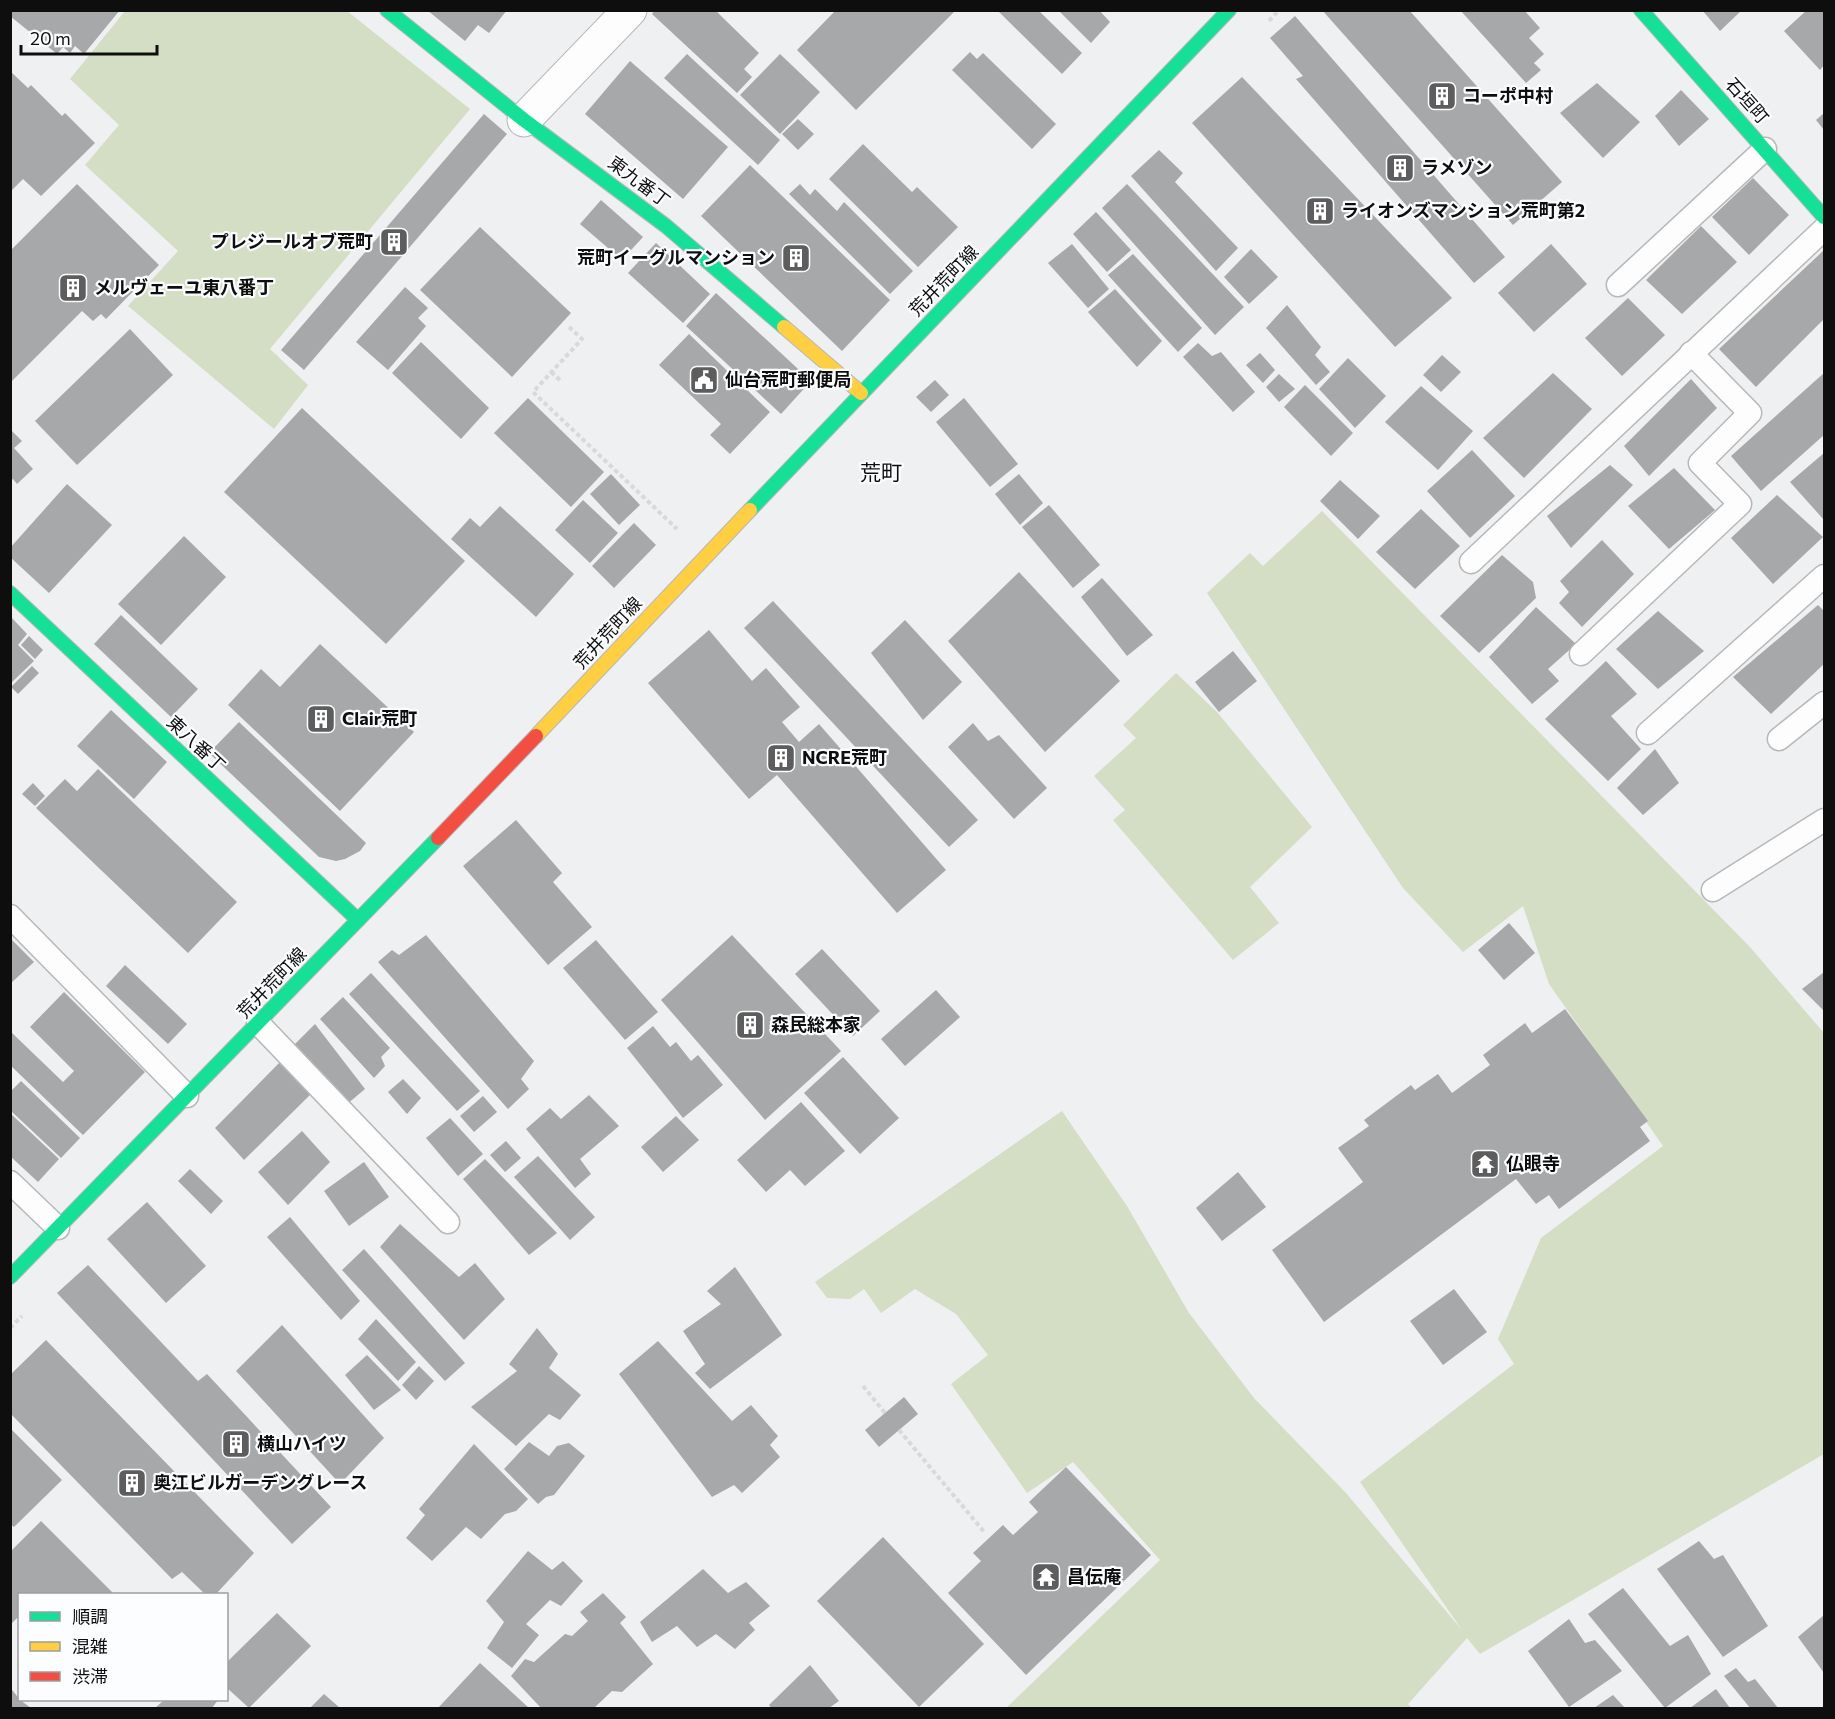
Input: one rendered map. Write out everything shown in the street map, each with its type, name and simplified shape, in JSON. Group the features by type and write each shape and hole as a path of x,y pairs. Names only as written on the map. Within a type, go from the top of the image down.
{"main road":[{"name":"東九番丁","path":"387,10 524,120 666,226 861,393"},
{"name":"荒井荒町線","path":"10,1277 357,921 1229,10"},
{"name":"石垣町","path":"1641,10 1766,148 1824,217"},
{"name":"東八番丁","path":"10,593 357,921"}],"street":[{"path":"524,120 630,10"}],"lane":[{"path":"1618,285 1766,148"},
{"path":"1471,562 1824,229"},
{"path":"1581,654 1740,504 1701,463 1750,413 1691,353"},
{"path":"1648,733 1824,576"},
{"path":"1779,739 1824,703"},
{"path":"1713,890 1824,820"},
{"path":"10,916 187,1096"},
{"path":"258,1023 448,1222"},
{"path":"10,1182 58,1228"}],"path":[{"path":"569,327 582,339 533,392 680,532"},
{"path":"551,372 561,381"},
{"path":"863,1386 885,1413"},
{"path":"899,1430 985,1533"}],"green space":[{"path":"125,11 347,11 470,109 270,349 308,385 274,429 128,306 178,251 85,165 119,125 70,79"},
{"path":"1322,511 1749,946 1824,1033 1824,1454 1480,1654 1467,1638 1408,1704 1412,1708 1006,1708 1160,1560 1073,1462 1027,1493 951,1384 988,1355 956,1314 915,1289 881,1313 864,1289 850,1299 827,1298 815,1282 1062,1111 1127,1206 1189,1313 1254,1398 1346,1493 1462,1630 1360,1482 1514,1364 1498,1339 1541,1238 1663,1146 1549,984 1523,906 1463,952 1403,888 1207,593 1250,553 1263,566"},
{"path":"1176,673 1217,712 1312,827 1250,887 1279,923 1233,960 1113,820 1125,810 1094,776 1136,738 1123,725"}],"building":[{"path":"10,10 120,10 84,54 75,46 70,53 63,47 57,54 10,16"},
{"path":"427,10 507,10 489,33 478,25 465,41"},
{"path":"655,10 715,10 759,53 744,69 752,77 737,93 652,14"},
{"path":"836,10 956,10 856,110 797,50"},
{"path":"997,10 1038,10 1082,53 1062,74"},
{"path":"1058,10 1099,10 1110,22 1091,43"},
{"name":"コーポ中村","path":"1322,10 1409,10 1562,182 1513,225"},
{"path":"1460,10 1524,10 1540,28 1529,38 1544,54 1534,63 1541,70 1526,83"},
{"path":"1702,10 1742,10 1720,31"},
{"path":"1807,10 1824,10 1824,65 1820,70 1784,31"},
{"name":"ラメゾン","path":"1295,16 1505,257 1474,283 1296,79 1303,76 1270,38"},
{"path":"970,52 977,59 983,53 1056,124 1032,149 952,70"},
{"path":"687,54 780,140 758,165 664,78"},
{"path":"780,54 820,92 780,134 740,95"},
{"path":"630,61 728,147 683,199 585,114"},
{"path":"10,71 28,88 31,85 62,116 65,113 95,143 41,196 23,179 10,192"},
{"name":"ライオンズマンション荒町第2","path":"1242,77 1452,298 1395,347 1192,123"},
{"path":"1597,83 1640,122 1603,158 1560,113"},
{"path":"1681,90 1709,119 1679,146 1655,116"},
{"path":"1824,113 1824,130 1816,120"},
{"name":"プレジールオブ荒町","path":"484,114 507,134 304,370 281,350"},
{"path":"798,119 814,134 798,150 782,134"},
{"path":"863,144 912,192 917,187 958,227 918,267 829,179"},
{"path":"1159,150 1183,173 1175,182 1238,248 1216,271 1131,176"},
{"name":"荒町イーグルマンション","path":"750,165 890,300 842,351 701,216"},
{"path":"1753,178 1789,215 1749,255 1712,217"},
{"name":"メルヴェーユ東八番丁","path":"77,184 159,265 106,319 101,314 93,321 82,311 10,383 10,251"},
{"path":"800,184 810,195 815,189 837,211 844,202 913,271 890,294 789,194"},
{"path":"1127,184 1244,307 1215,335 1102,208"},
{"path":"601,200 643,237 622,260 580,224"},
{"path":"1096,212 1131,250 1107,272 1073,234"},
{"path":"1701,226 1737,262 1682,314 1646,280"},
{"path":"480,227 571,313 512,377 420,290"},
{"path":"656,243 710,294 683,323 628,273"},
{"path":"1072,244 1109,289 1088,308 1048,263"},
{"path":"1551,244 1587,284 1534,332 1498,293"},
{"path":"1251,249 1278,277 1249,304 1224,277"},
{"path":"1824,250 1824,319 1756,387 1719,349"},
{"path":"1133,254 1202,328 1178,352 1108,275"},
{"path":"405,287 428,308 418,318 426,326 388,370 356,342"},
{"path":"1115,289 1162,341 1137,367 1088,312"},
{"path":"716,293 811,381 781,414 686,326"},
{"path":"1628,298 1665,335 1622,376 1585,338"},
{"path":"1287,305 1321,347 1315,355 1330,372 1316,385 1266,328"},
{"path":"130,329 173,375 77,465 35,421"},
{"path":"689,334 770,412 730,454 710,435 721,424 659,365"},
{"path":"421,342 489,408 461,439 392,373"},
{"path":"1198,343 1212,356 1221,352 1255,392 1233,412 1183,357"},
{"path":"1260,353 1275,370 1263,383 1246,365"},
{"path":"1442,355 1461,372 1441,392 1423,375"},
{"path":"1348,358 1386,396 1355,428 1319,389"},
{"path":"1553,373 1592,409 1524,478 1483,438"},
{"path":"1824,373 1824,435 1761,491 1731,456"},
{"path":"1279,374 1295,389 1279,402 1266,387"},
{"path":"1691,379 1717,408 1649,476 1624,446"},
{"path":"935,380 949,395 931,412 916,397"},
{"path":"1305,385 1353,433 1331,456 1284,407"},
{"path":"1421,386 1473,431 1438,470 1385,422"},
{"path":"528,398 604,472 571,507 494,433"},
{"path":"964,398 1018,464 990,487 936,422"},
{"path":"302,408 465,561 386,644 224,492"},
{"path":"10,429 22,441 14,448 33,469 17,484 13,479 10,481"},
{"path":"1472,450 1515,496 1470,538 1427,491"},
{"path":"1824,453 1824,520 1790,482"},
{"path":"1610,465 1633,485 1571,548 1547,516"},
{"path":"1674,468 1715,510 1669,549 1628,506"},
{"path":"611,474 640,505 619,525 590,494"},
{"path":"1019,474 1043,503 1020,525 995,494"},
{"path":"1340,480 1380,516 1358,539 1320,501"},
{"path":"67,484 112,525 49,593 10,557 10,548"},
{"path":"1777,495 1823,537 1773,584 1731,538"},
{"path":"583,500 618,533 590,563 555,530"},
{"path":"1049,505 1100,565 1073,588 1022,527"},
{"path":"500,506 574,574 536,617 451,539 470,518 480,527"},
{"path":"1421,509 1460,546 1415,589 1376,552"},
{"path":"634,523 656,545 614,588 592,566"},
{"path":"184,536 226,577 161,645 118,604"},
{"path":"1602,540 1634,574 1582,627 1559,603 1569,592 1560,581"},
{"path":"1502,555 1533,582 1536,598 1479,653 1440,616"},
{"path":"1019,572 1120,681 1045,752 948,641"},
{"path":"1102,578 1153,635 1127,656 1081,597"},
{"path":"773,601 978,820 949,847 744,628"},
{"path":"1818,605 1824,611 1824,664 1771,714 1733,677"},
{"path":"1536,607 1576,644 1548,669 1559,681 1532,704 1489,657"},
{"path":"1658,611 1704,651 1658,689 1616,649"},
{"path":"121,615 198,689 171,717 94,644"},
{"path":"12,618 27,634 18,645 34,661 10,684"},
{"path":"905,620 962,682 923,720 871,653"},
{"name":"NCRE荒町","path":"709,630 752,681 766,668 800,707 782,722 799,742 819,724 946,870 897,913 777,775 749,799 648,683"},
{"path":"29,636 43,650 35,659 21,645"},
{"name":"Clair荒町","path":"320,644 414,732 340,811 228,705 261,669 280,687"},
{"path":"1233,651 1257,681 1219,712 1195,682"},
{"path":"1606,661 1637,694 1611,716 1641,749 1608,781 1545,719"},
{"path":"32,666 39,673 18,694 11,687"},
{"path":"111,710 167,762 134,799 77,746"},
{"path":"239,722 366,843 360,851 336,861 319,857 209,753"},
{"path":"973,723 988,741 999,735 1047,788 1014,819 948,747"},
{"path":"1655,749 1679,783 1643,815 1617,788"},
{"path":"98,769 237,902 188,953 36,808 65,779 77,791"},
{"path":"33,783 45,796 35,806 22,794"},
{"path":"516,820 562,873 553,882 592,927 548,965 463,866"},
{"path":"1509,923 1535,953 1504,980 1478,950"},
{"path":"426,935 534,1061 521,1079 529,1089 508,1109 378,962 392,950 399,955"},
{"name":"森民総本家","path":"732,935 841,1051 765,1120 661,1000"},
{"path":"10,938 34,962 10,984"},
{"path":"596,940 658,1012 625,1040 563,968"},
{"path":"822,949 880,1011 853,1036 795,974"},
{"path":"125,965 187,1024 168,1044 106,986"},
{"path":"1824,972 1824,1011 1802,989"},
{"path":"371,973 480,1091 457,1111 349,994"},
{"path":"936,990 960,1017 905,1066 881,1039"},
{"path":"64,992 145,1072 83,1135 10,1065 10,1031 63,1082 74,1071 30,1027"},
{"path":"343,997 390,1048 381,1057 385,1066 374,1078 320,1019"},
{"name":"仏眼寺","path":"1565,1009 1648,1121 1640,1127 1650,1141 1559,1209 1549,1195 1536,1204 1516,1179 1324,1322 1272,1250 1363,1182 1338,1148 1369,1126 1364,1120 1411,1085 1415,1090 1438,1074 1452,1093 1490,1065 1483,1055 1525,1023 1532,1033"},
{"path":"315,1024 365,1089 346,1105 294,1045"},
{"path":"653,1026 670,1047 676,1042 691,1061 698,1055 723,1085 683,1118 627,1048"},
{"path":"843,1057 899,1118 860,1154 804,1093"},
{"path":"282,1060 313,1092 244,1160 215,1128"},
{"path":"403,1079 421,1098 407,1114 388,1092"},
{"path":"21,1081 80,1138 61,1158 10,1110 10,1092"},
{"path":"589,1095 619,1126 580,1159 591,1174 575,1188 526,1129 550,1108 561,1119"},
{"path":"483,1096 497,1112 474,1132 460,1116"},
{"path":"801,1102 845,1151 805,1186 790,1170 766,1192 737,1160"},
{"path":"10,1113 59,1159 38,1182 10,1156"},
{"path":"676,1116 699,1140 663,1172 641,1147"},
{"path":"450,1118 483,1154 458,1176 426,1138"},
{"path":"302,1131 330,1162 288,1205 258,1172"},
{"path":"506,1141 521,1158 505,1172 490,1155"},
{"path":"538,1156 595,1217 570,1240 514,1177"},
{"path":"485,1159 557,1233 529,1255 463,1179"},
{"path":"364,1162 389,1197 349,1226 324,1191"},
{"path":"190,1169 223,1201 211,1214 178,1181"},
{"path":"1238,1172 1266,1207 1222,1241 1196,1208"},
{"path":"147,1202 206,1266 166,1303 107,1239"},
{"path":"290,1217 360,1301 341,1320 267,1237"},
{"path":"400,1224 459,1277 475,1263 505,1299 464,1340 380,1247"},
{"path":"364,1249 465,1363 445,1381 342,1270"},
{"name":"横山ハイツ","path":"88,1265 198,1381 207,1374 331,1507 292,1544 57,1293"},
{"path":"735,1267 782,1335 710,1389 695,1373 705,1364 683,1331 721,1304 707,1291"},
{"path":"1454,1289 1487,1332 1443,1365 1410,1321"},
{"path":"376,1319 416,1362 398,1381 358,1339"},
{"path":"282,1325 384,1438 340,1484 236,1371"},
{"path":"537,1328 558,1354 549,1368 581,1395 560,1420 549,1414 516,1446 471,1407 517,1371 509,1364"},
{"name":"奥江ビルガーデングレース","path":"46,1340 254,1553 217,1593 204,1593 182,1572 172,1579 10,1413 10,1375"},
{"path":"658,1341 732,1421 751,1405 778,1436 770,1445 780,1457 742,1493 734,1485 712,1497 619,1374"},
{"path":"367,1355 401,1390 374,1410 345,1375"},
{"path":"419,1366 434,1381 416,1400 402,1385"},
{"path":"904,1397 918,1414 879,1447 865,1430"},
{"path":"10,1428 62,1480 14,1527 10,1524"},
{"path":"529,1442 549,1456 557,1446 569,1443 585,1456 554,1495 546,1497 538,1504 504,1469"},
{"path":"474,1444 528,1499 516,1511 505,1514 481,1539 466,1527 432,1561 406,1538 425,1515 419,1509"},
{"name":"昌伝庵","path":"1066,1467 1151,1555 1026,1675 948,1593 981,1561 973,1553 1003,1525 1013,1535 1038,1512 1029,1502"},
{"path":"41,1521 113,1593 18,1593 18,1619 10,1625 10,1552"},
{"path":"883,1537 984,1644 919,1707 817,1601"},
{"path":"1699,1541 1714,1559 1723,1555 1768,1626 1723,1657 1657,1569"},
{"path":"528,1551 552,1570 563,1561 583,1581 561,1606 550,1600 526,1624 539,1635 512,1668 487,1648 504,1622 486,1601"},
{"path":"703,1569 728,1593 746,1582 770,1606 749,1623 755,1630 735,1649 716,1634 697,1647 677,1626 652,1642 640,1622"},
{"path":"1623,1588 1670,1646 1688,1635 1711,1674 1665,1708 1588,1614"},
{"path":"603,1593 626,1617 620,1623 653,1664 622,1692 612,1691 594,1708 541,1708 511,1676 525,1659 534,1662 565,1634 572,1636 588,1621 580,1612"},
{"path":"277,1613 311,1646 249,1708 228,1689 228,1661"},
{"path":"1824,1615 1824,1673 1798,1637"},
{"path":"1569,1619 1585,1643 1595,1640 1622,1671 1569,1707 1528,1651"},
{"path":"480,1663 529,1708 438,1708"},
{"path":"810,1665 839,1701 829,1708 771,1708 769,1705"},
{"path":"1736,1668 1748,1682 1755,1679 1778,1708 1750,1708 1724,1676"},
{"path":"10,1687 18,1701 31,1708 10,1708"},
{"path":"1716,1689 1730,1708 1690,1708"},
{"path":"324,1694 340,1708 310,1708"},
{"path":"1613,1695 1625,1708 1594,1708"},
{"path":"163,1701 217,1701 212,1708 155,1708"}],"traffic: fast":[{"path":"387,10 524,120 666,226 784,327"},
{"path":"750,510 1229,10"},
{"path":"1641,10 1824,217"},
{"path":"10,593 358,920"},
{"path":"10,1277 438,838"}],"traffic: slow":[{"path":"784,327 861,393"},
{"path":"536,736 750,510"}],"traffic: jam":[{"path":"438,838 536,736"}],"place":[{"name":"コーポ中村","path":"1442,96"},
{"name":"ラメゾン","path":"1400,168"},
{"name":"ライオンズマンション荒町第2","path":"1320,211"},
{"name":"プレジールオブ荒町","path":"394,242"},
{"name":"荒町イーグルマンション","path":"796,258"},
{"name":"メルヴェーユ東八番丁","path":"73,288"},
{"name":"仙台荒町郵便局","path":"704,380"},
{"name":"Clair荒町","path":"321,719"},
{"name":"NCRE荒町","path":"781,758"},
{"name":"森民総本家","path":"750,1025"},
{"name":"仏眼寺","path":"1485,1164"},
{"name":"横山ハイツ","path":"236,1444"},
{"name":"奥江ビルガーデングレース","path":"132,1483"},
{"name":"昌伝庵","path":"1046,1577"}],"district":[{"name":"荒町","path":"881,473"}]}
